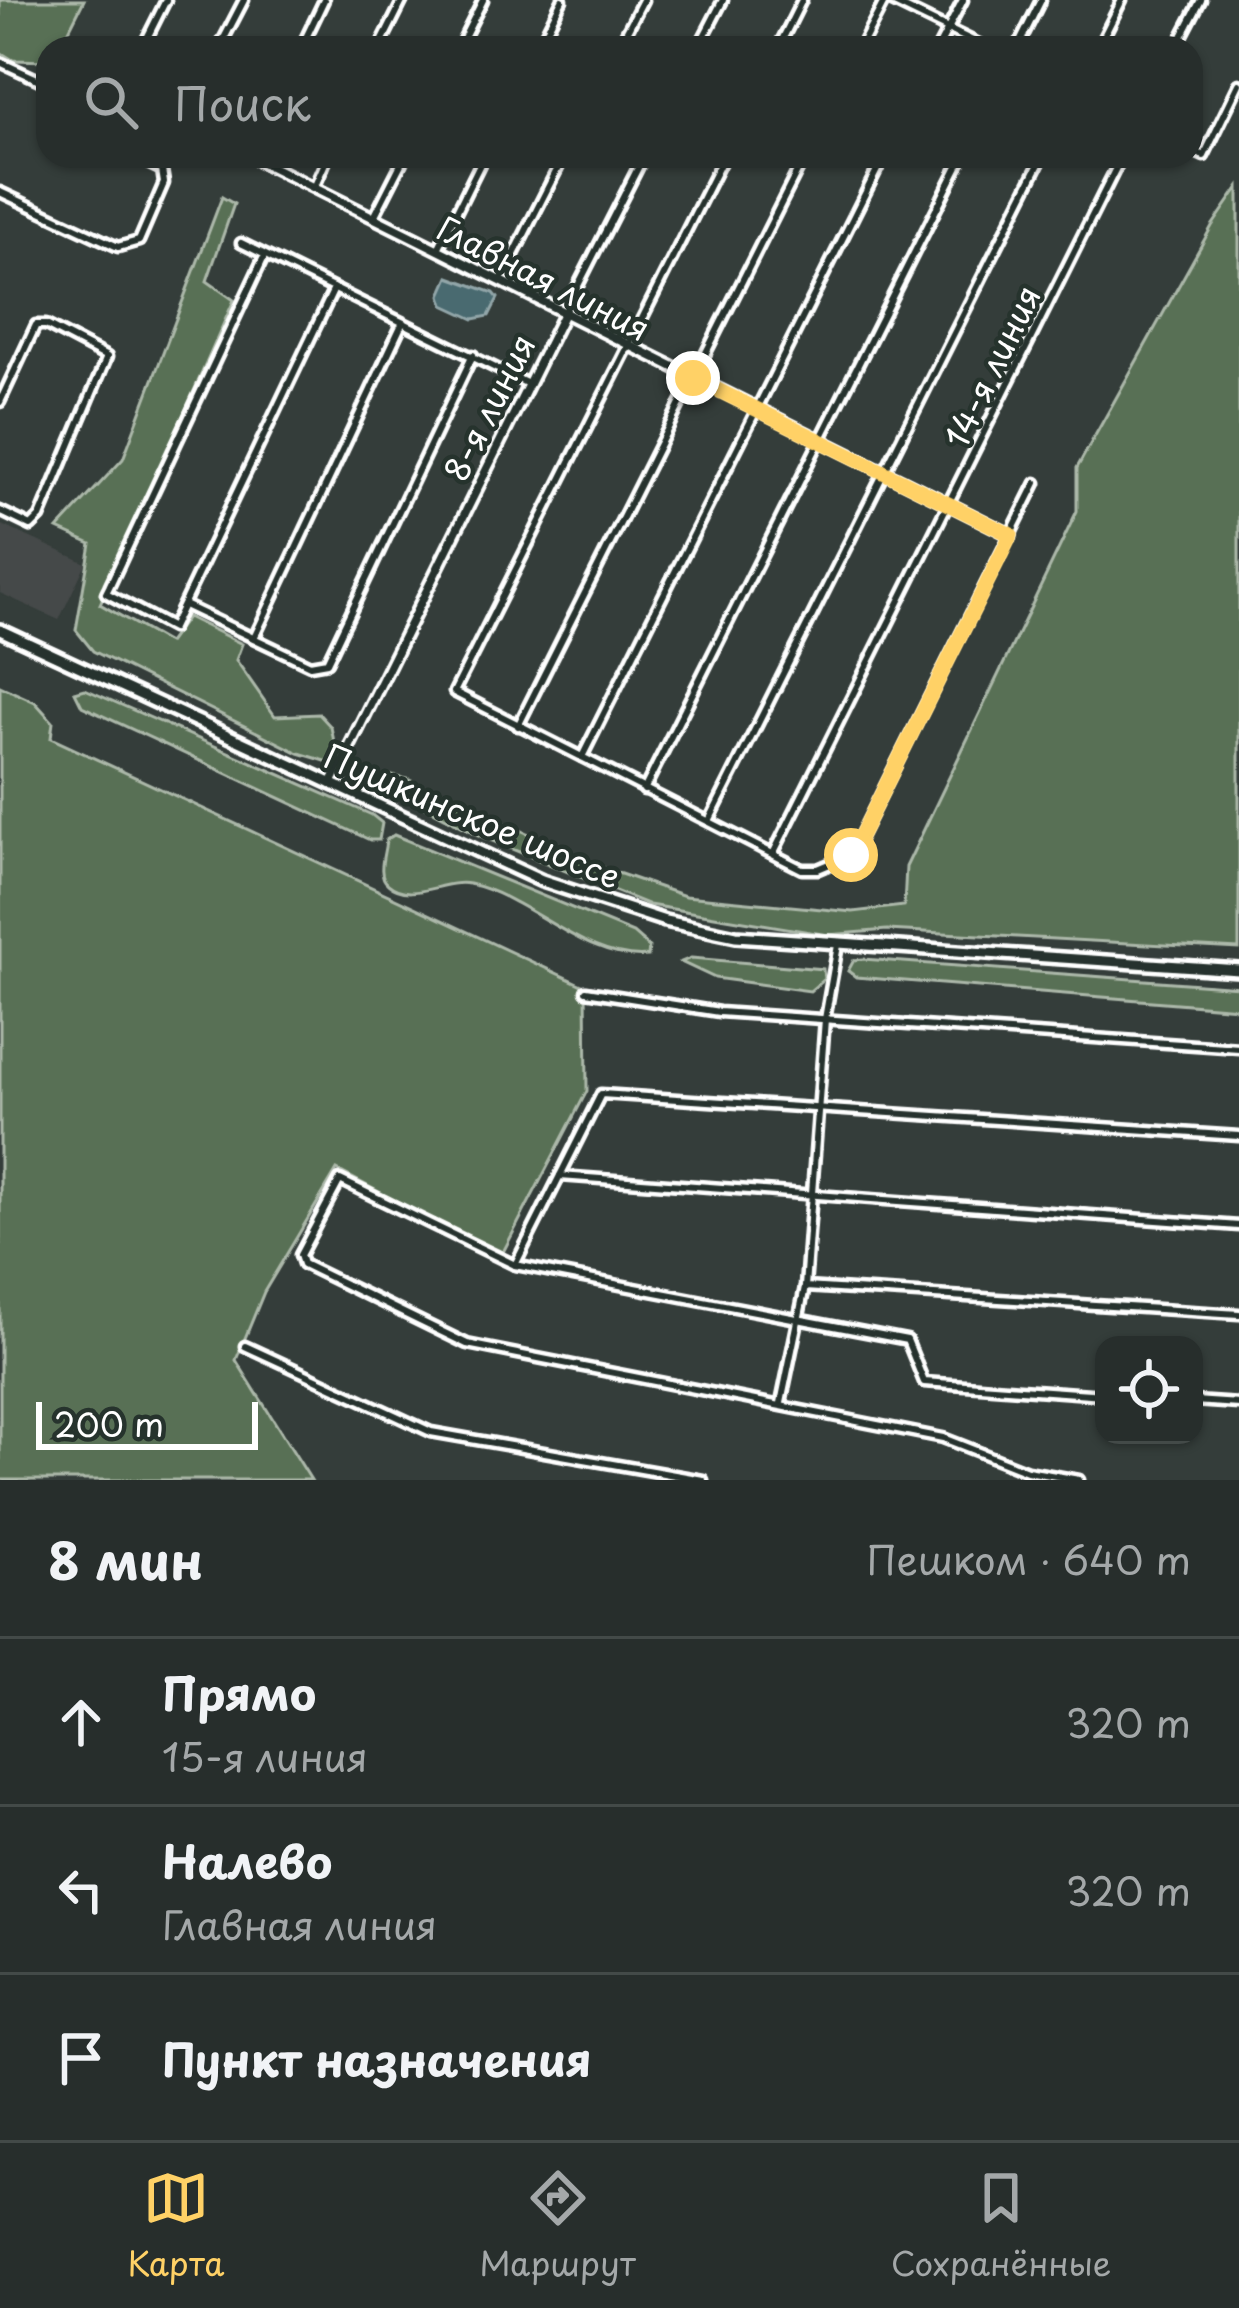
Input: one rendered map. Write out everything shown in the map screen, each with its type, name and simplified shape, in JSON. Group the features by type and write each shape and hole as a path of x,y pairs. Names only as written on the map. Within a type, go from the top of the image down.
{"main road":[{"name":"Пушкинское шоссе","path":"0,629 589,899 736,936 1239,970"}],"street":[{"path":"148,36 166,0"},
{"path":"225,36 244,0"},
{"path":"307,36 324,0"},
{"path":"386,36 403,0"},
{"path":"465,36 483,0"},
{"path":"544,36 562,0"},
{"path":"624,36 643,0"},
{"path":"704,36 723,0"},
{"path":"784,36 802,0"},
{"path":"866,36 886,0 963,36"},
{"path":"945,36 963,0"},
{"path":"1023,36 1041,0"},
{"path":"1104,36 1122,0"},
{"path":"1182,36 1201,0"},
{"path":"0,62 36,78"},
{"path":"1203,156 1239,84"},
{"path":"0,192 118,247 139,241 164,183 158,168"},
{"name":"Главная линия","path":"274,168 1011,535"},
{"path":"314,188 323,168"},
{"path":"374,218 399,168"},
{"path":"438,249 478,168"},
{"path":"501,280 558,168"},
{"name":"8-я линия","path":"331,784 526,383 638,168"},
{"path":"718,168 454,692 802,869 842,860 851,855 1036,483"},
{"path":"518,726 799,168"},
{"path":"582,757 878,168"},
{"path":"640,789 957,168"},
{"path":"709,821 1037,168"},
{"name":"14-я линия","path":"773,854 1116,168"},
{"path":"241,243 263,259 526,383"},
{"path":"263,259 109,587 110,598 172,628 333,291"},
{"path":"254,638 402,324"},
{"path":"0,402 36,325 46,325 107,357 32,526 0,511"},
{"path":"186,606 310,665 327,662 473,356"},
{"path":"781,1403 805,1287 825,1019 838,945"},
{"path":"586,991 671,1006 1041,1037 1239,1048"},
{"path":"515,1265 601,1094 1239,1136"},
{"path":"560,1176 1239,1226"},
{"path":"1079,1480 1033,1474 944,1438 863,1420 467,1344 303,1264 305,1243 340,1180 515,1265 907,1340 924,1382 1095,1394"},
{"path":"805,1287 1239,1314"},
{"path":"245,1346 431,1432 703,1480"},
{"path":"1203,1402 1239,1404"},
{"path":"1017,1480 1033,1474"}],"shaded area":[{"path":"0,524 86,563 59,620 0,593"}],"green space":[{"path":"0,0 84,0 66,36 36,36 36,61 13,60 0,52"},
{"path":"1239,187 1239,949 887,930 828,935 649,905 480,836 409,798 390,781 392,776 407,779 609,870 685,896 853,912 904,906 906,867 1077,511 1077,468 1212,226"},
{"path":"222,197 234,204 207,281 234,300 100,604 168,643 187,617 242,644 236,660 275,716 319,714 331,727 337,757 329,762 299,753 93,651 76,630 91,544 58,529 123,459"},
{"path":"0,686 35,702 53,722 51,738 586,987 587,1091 501,1256 337,1170 264,1292 236,1360 311,1480 0,1480"},
{"path":"85,689 372,815 382,823 379,840 370,840 82,706 75,692"},
{"path":"394,835 633,933 649,947 648,956 602,949 492,891 469,884 397,890 384,880 382,869 386,840"},
{"path":"691,958 823,969 824,979 810,991 715,978 681,962"},
{"path":"854,960 1239,987 1239,1008 856,977 848,971"}],"water":[{"path":"449,277 494,293 498,298 489,316 474,319 444,305 441,295"}],"route":[{"path":"693,378 1011,535 851,855"}]}
